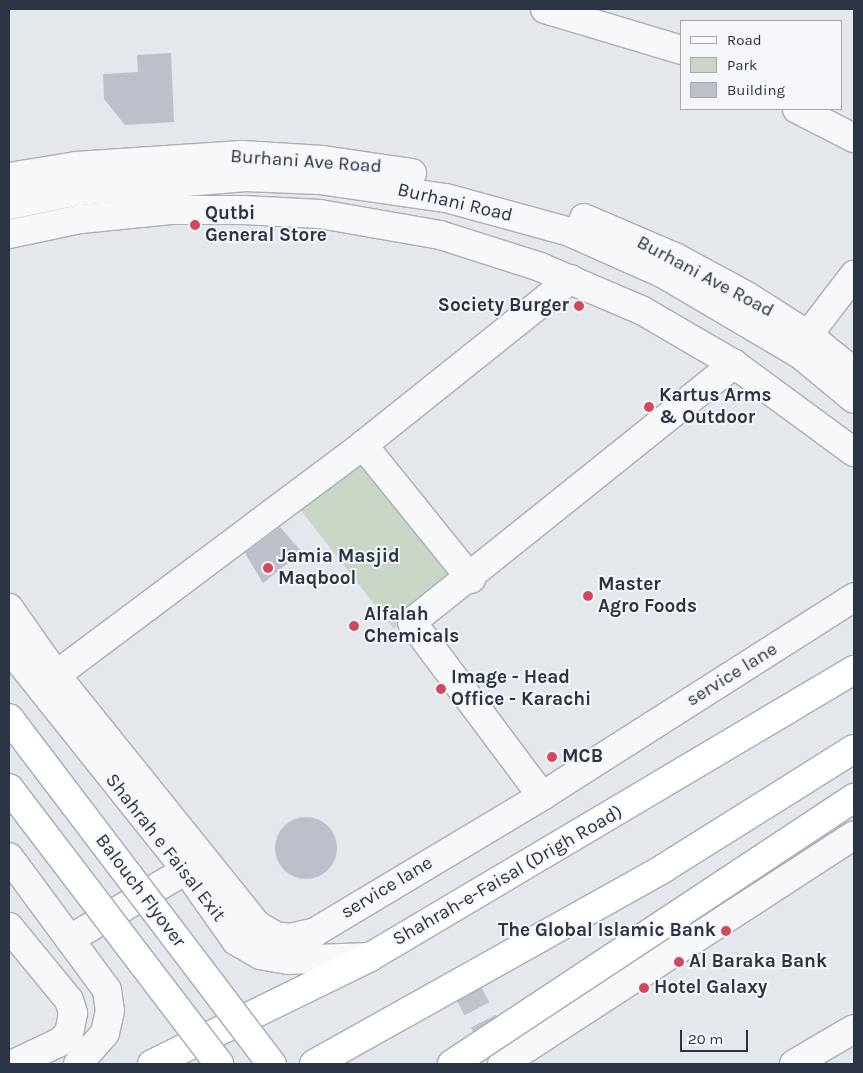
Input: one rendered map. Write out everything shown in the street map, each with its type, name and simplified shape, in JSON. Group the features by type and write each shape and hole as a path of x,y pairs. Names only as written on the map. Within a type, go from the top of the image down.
{"main road":[{"name":"Shahrah-e-Faisal (Drigh Road)","path":"152,1064 370,957 851,670"},
{"name":"Balouch Flyover","path":"9,718 272,1064"},
{"path":"314,1064 655,873 854,749"},
{"path":"9,788 219,1064"},
{"path":"452,1064 854,798"}],"street":[{"path":"545,9 680,49"},
{"path":"799,110 854,138"},
{"name":"Burhani Ave Road","path":"9,177 85,165 242,155 323,160 450,180 573,213 675,257 808,335"},
{"name":"Burhani Road","path":"9,205 78,191 245,177 328,181 446,198 567,231 662,273 801,355 854,399"},
{"path":"9,234 80,219 171,210 320,214 440,235 571,279 643,311 734,364 854,452"},
{"path":"854,275 808,335 854,372"},
{"path":"56,675 363,445 571,279"},
{"path":"542,796 412,622 471,579 734,364"},
{"path":"363,445 471,579"},
{"name":"service lane","path":"9,608 56,675 257,925 276,936 290,938 315,932 542,796 854,597"},
{"name":"Shahrah e Faisal Exit","path":"9,648 186,870 236,941 260,954 288,960 370,957"},
{"path":"502,1064 854,835"},
{"path":"9,857 107,990 110,1011 105,1033 78,1064"},
{"path":"70,939 186,870"},
{"path":"9,927 68,1000 73,1013 68,1033 60,1042 13,1064"},
{"path":"794,1064 854,1029"}],"green space":[{"path":"362,457 457,579 394,629 298,507"}],"building":[{"path":"171,53 174,122 125,125 104,99 103,74 138,72 137,55"},
{"name":"Jamia Masjid Maqbool","path":"280,527 302,552 263,583 245,553"},
{"path":"306,817 318,820 328,826 334,836 337,848 334,860 328,870 318,876 306,879 294,876 284,870 278,860 275,848 278,836 284,826 294,820"}],"tunnel":[{"path":"464,984 503,1059"}],"place":[{"name":"Qutbi General Store","path":"195,225"},
{"name":"Society Burger","path":"579,306"},
{"name":"Kartus Arms & Outdoor","path":"649,407"},
{"name":"Jamia Masjid Maqbool","path":"268,568"},
{"name":"Master Agro Foods","path":"588,596"},
{"name":"Alfalah Chemicals","path":"354,626"},
{"name":"Image - Head Office - Karachi","path":"441,689"},
{"name":"MCB","path":"552,757"},
{"name":"The Global Islamic Bank","path":"726,931"},
{"name":"Al Baraka Bank","path":"679,962"},
{"name":"Hotel Galaxy","path":"644,988"}]}
